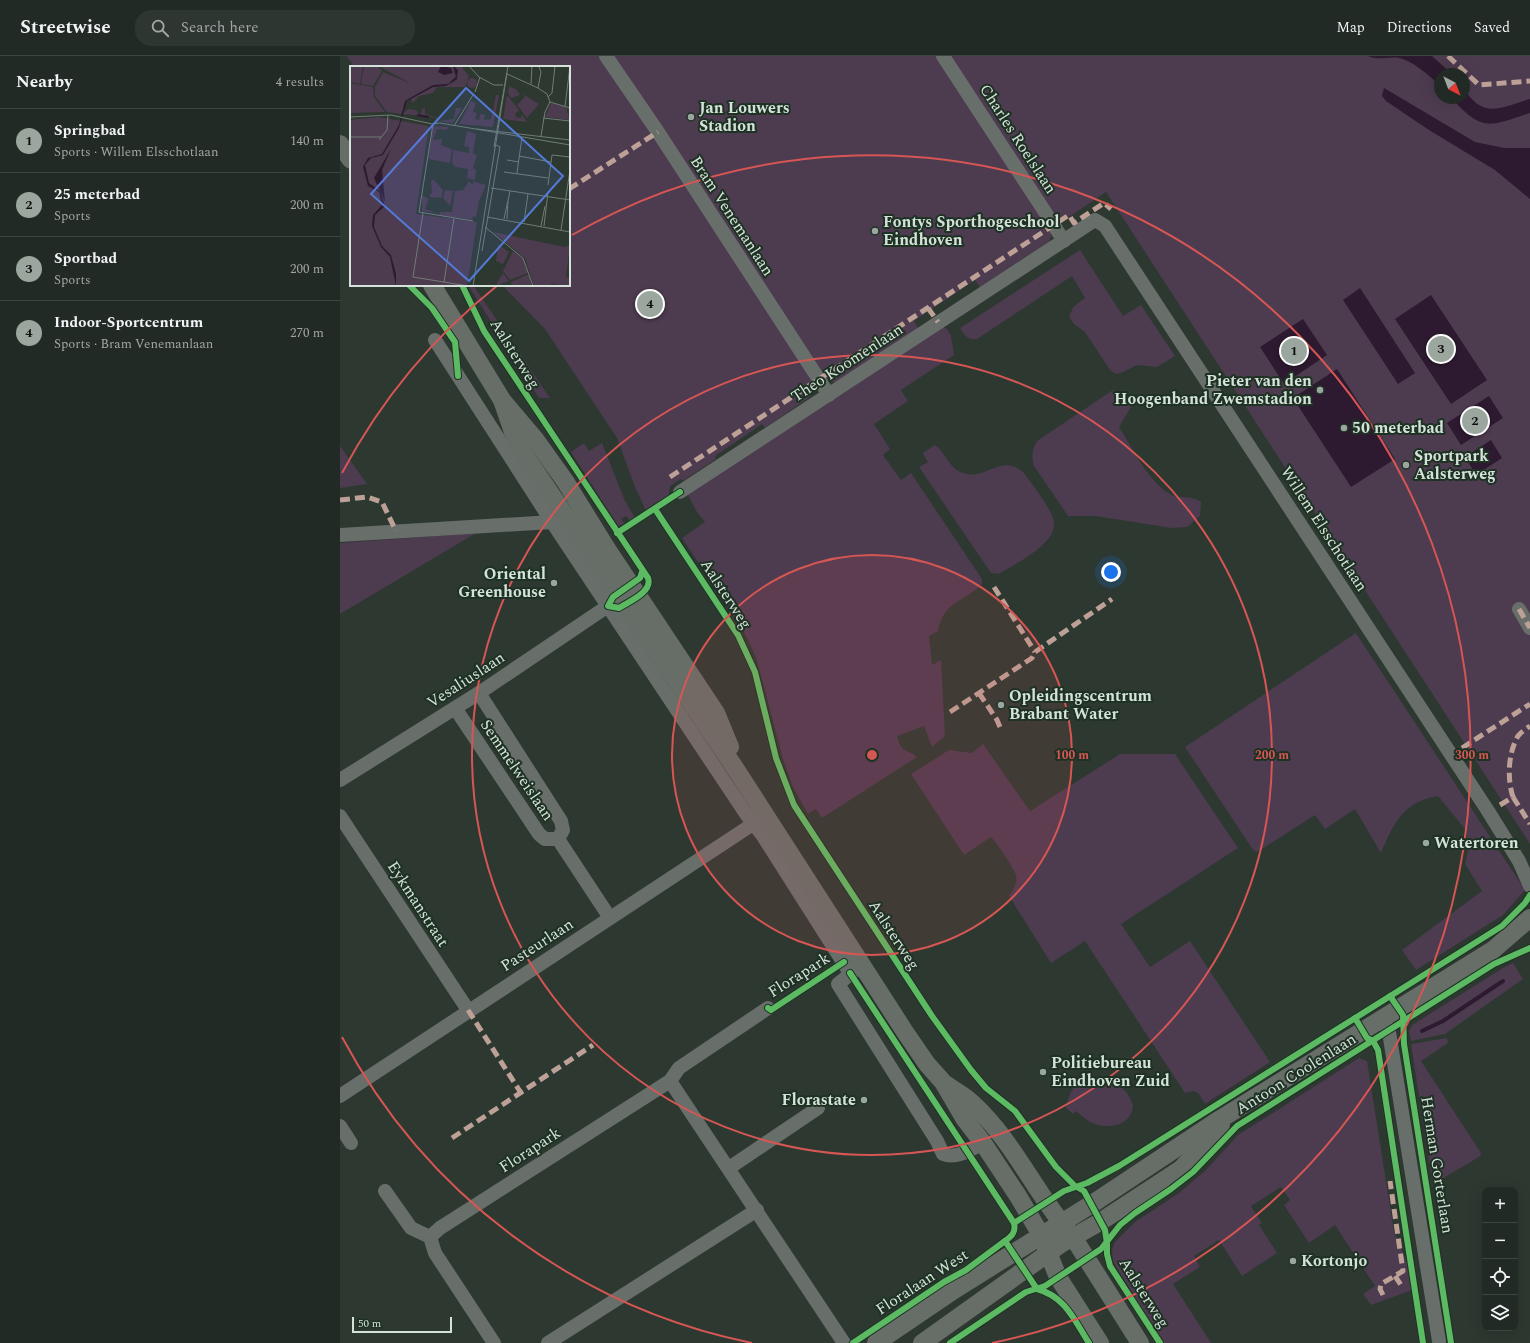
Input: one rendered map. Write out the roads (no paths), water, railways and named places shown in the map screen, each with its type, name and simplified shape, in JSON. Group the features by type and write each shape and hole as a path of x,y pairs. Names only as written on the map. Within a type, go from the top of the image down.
{"main road":[{"path":"340,144 350,159"},
{"name":"Aalsterweg","path":"433,286 502,400 535,438 716,713 727,739 737,771"},
{"name":"Aalsterweg","path":"502,400 513,432 558,519 737,771 856,969 927,1064 943,1082 964,1118 983,1143 1029,1213 1041,1235 1058,1277 1100,1343"},
{"name":"Antoon Coolenlaan","path":"1493,950 1530,918"},
{"name":"Antoon Coolenlaan","path":"1060,1223 1231,1113 1493,950 1530,934"},
{"name":"Aalsterweg","path":"943,1082 972,1102 1009,1146 1060,1223 1072,1237 1140,1343"},
{"name":"Antoon Coolenlaan","path":"1072,1237 1113,1214 1181,1169 1231,1113"},
{"name":"Floralaan West","path":"876,1343 954,1290 1060,1223"},
{"path":"922,1343 1072,1237"}],"street":[{"name":"Bram Venemanlaan","path":"606,56 658,132 829,395"},
{"name":"Charles Roelslaan","path":"943,56 1064,241"},
{"name":"Theo Koomenlaan","path":"680,492 1095,220"},
{"name":"Willem Elsschotlaan","path":"1095,220 1105,226 1187,351 1519,861 1530,886"},
{"name":"Aalsterweg","path":"435,340 558,519 608,606 754,824 856,969"},
{"path":"340,535 558,519 580,506"},
{"name":"Vesaliuslaan","path":"340,780 479,693 608,606"},
{"path":"1519,609 1530,628"},
{"name":"Semmelweislaan","path":"479,693 561,821 563,830 558,839"},
{"name":"Semmelweislaan","path":"455,708 539,834 545,839 558,839"},
{"name":"Eykmanstraat","path":"340,816 468,1010"},
{"name":"Pasteurlaan","path":"340,1096 468,1010 754,824"},
{"name":"Semmelweislaan","path":"558,839 610,918"},
{"name":"Willem Elsschotlaan","path":"1519,861 1530,872"},
{"path":"856,969 838,984 937,1141 943,1154 951,1157 966,1152 983,1143"},
{"name":"Florapark","path":"430,1237 440,1228 670,1081 679,1068 768,1008"},
{"name":"Herman Gorterlaan","path":"1382,1019 1389,1032 1439,1341"},
{"path":"670,1081 844,1343"},
{"path":"729,1168 818,1108"},
{"path":"340,1126 351,1143"},
{"path":"385,1191 411,1228 430,1237 435,1253 494,1343"},
{"path":"548,1343 757,1210"}],"waterway":[{"path":"1422,1031 1443,1021 1503,981"}],"place":[{"name":"Jan Louwers Stadion","path":"691,117"},
{"name":"Fontys Sporthogeschool Eindhoven","path":"875,231"},
{"name":"Indoor-Sportcentrum","path":"650,304"},
{"name":"Sportbad","path":"1441,349"},
{"name":"Springbad","path":"1294,351"},
{"name":"Pieter van den Hoogenband Zwemstadion","path":"1320,390"},
{"name":"25 meterbad","path":"1475,421"},
{"name":"50 meterbad","path":"1344,428"},
{"name":"Sportpark Aalsterweg","path":"1406,465"},
{"name":"Oriental Greenhouse","path":"554,583"},
{"name":"Opleidingscentrum Brabant Water","path":"1001,705"},
{"name":"Watertoren","path":"1426,843"},
{"name":"Politiebureau Eindhoven Zuid","path":"1043,1072"},
{"name":"Florastate","path":"864,1100"},
{"name":"Kortonjo","path":"1293,1261"}]}
